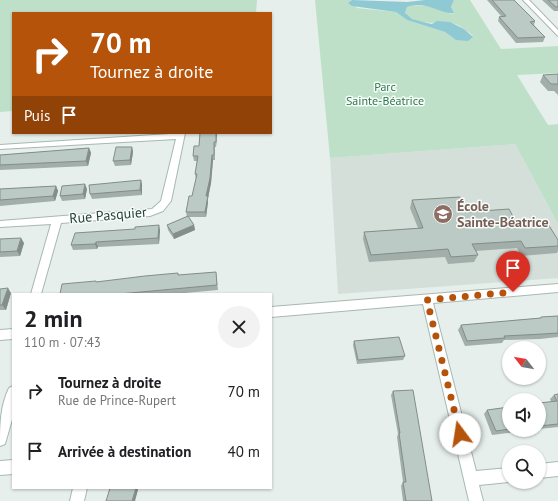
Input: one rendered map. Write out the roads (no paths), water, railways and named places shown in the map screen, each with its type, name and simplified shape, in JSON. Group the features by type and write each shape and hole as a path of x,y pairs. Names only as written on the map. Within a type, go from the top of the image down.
{"street":[{"path":"526,0 558,34"},
{"path":"0,147 180,134"},
{"name":"Rue Pasquier","path":"0,224 150,213 158,211 166,201 180,134"},
{"path":"36,293 57,220"},
{"path":"272,312 558,288"},
{"path":"427,300 476,501"},
{"path":"0,335 12,334"},
{"path":"0,439 12,396"},
{"path":"0,468 12,467"},
{"path":"546,470 558,469"},
{"path":"470,480 502,476"},
{"path":"77,501 80,489"}],"water":[{"path":"352,0 407,2 425,0 454,0 451,7 454,13 444,12 427,6 414,5 407,7 405,13 412,19 432,24 437,21 450,22 464,29 473,37 468,41 456,40 445,32 407,20 396,12 352,6 348,3"}],"place":[{"name":"École Sainte-Béatrice","path":"443,214"}],"park label":[{"name":"Parc Sainte-Béatrice","path":"385,93"}]}
